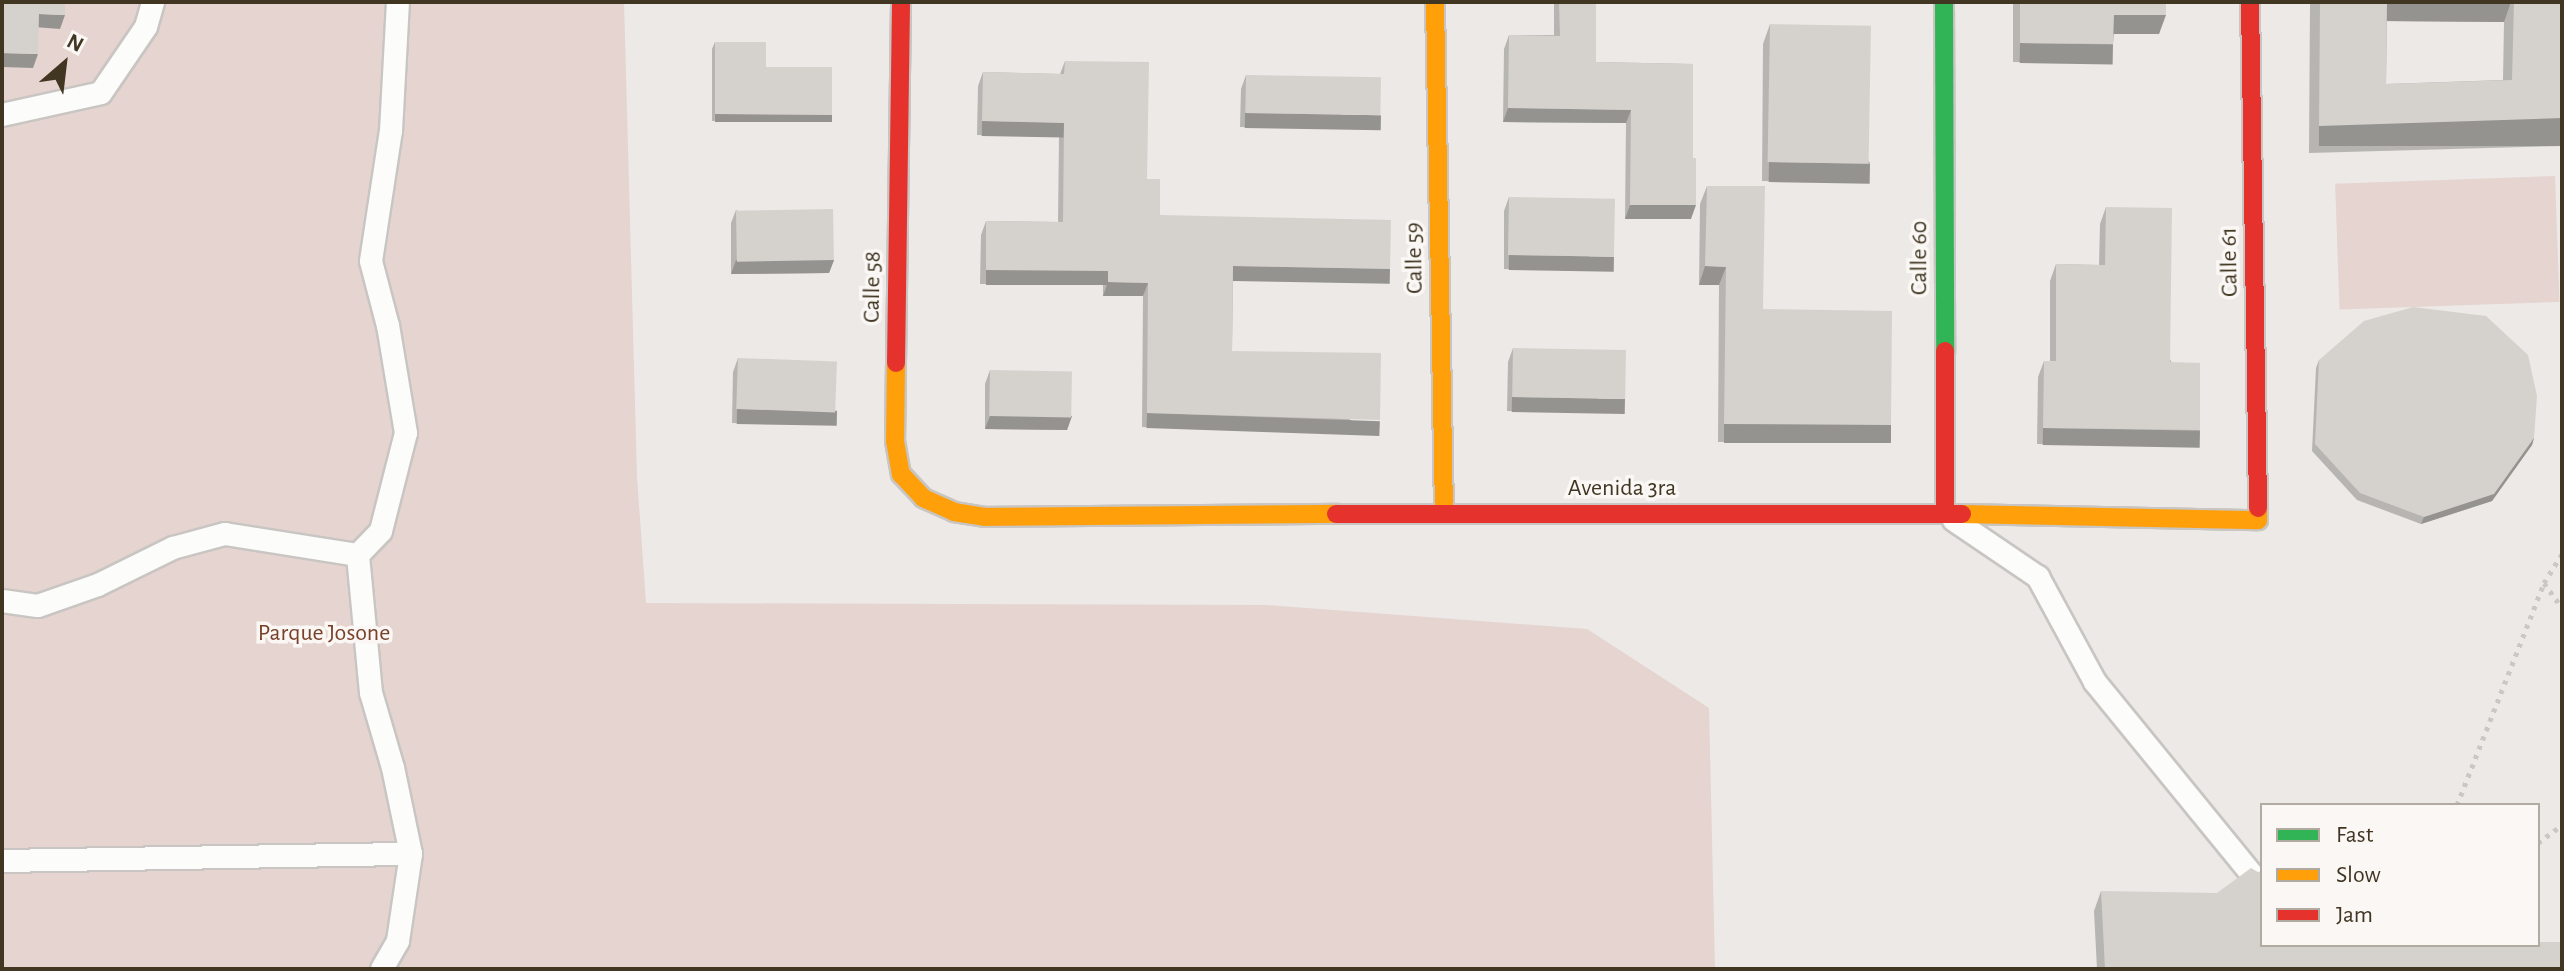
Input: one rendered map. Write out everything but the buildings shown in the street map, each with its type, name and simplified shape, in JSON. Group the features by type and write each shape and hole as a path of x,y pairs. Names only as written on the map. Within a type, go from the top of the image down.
{"street":[{"name":"Calle 58","path":"901,2 895,441 901,474 923,498 954,512 985,517"},
{"name":"Calle 59","path":"1435,2 1444,513"},
{"name":"Calle 60","path":"1944,2 1945,514"},
{"name":"Calle 61","path":"2250,2 2258,520"},
{"name":"Avenida 3ra","path":"985,517 1444,513 1945,514 2258,520"}],"lane":[{"path":"2,115 101,93 146,27 153,2"},
{"path":"382,969 398,941 411,854 393,768 371,693 358,555 381,531 406,433 388,326 371,261 391,131 398,2"},
{"path":"1945,514 2038,577 2095,682 2255,878"},
{"path":"2,601 38,606 98,585 173,548 225,534 358,555"},
{"path":"2,861 411,854"}],"path":[{"path":"2458,803 2544,583 2562,554"},
{"path":"2544,583 2562,608"},
{"path":"2540,842 2562,825"}],"green space":[{"name":"Parque Josone","path":"2,2 624,2 637,477 646,603 1266,605 1587,629 1709,708 1715,969 2,969"},
{"path":"2555,176 2559,302 2340,310 2335,184"}],"traffic: fast":[{"path":"1944,2 1945,351"}],"traffic: slow":[{"path":"1435,2 1444,513"},
{"path":"896,363 895,441 901,474 923,498 954,512 985,517 1336,514"},
{"path":"1962,514 2258,520 2258,508"}],"traffic: jam":[{"path":"896,363 901,2"},
{"path":"2250,2 2258,508"},
{"path":"1945,351 1945,514"},
{"path":"1336,514 1962,514"}]}
